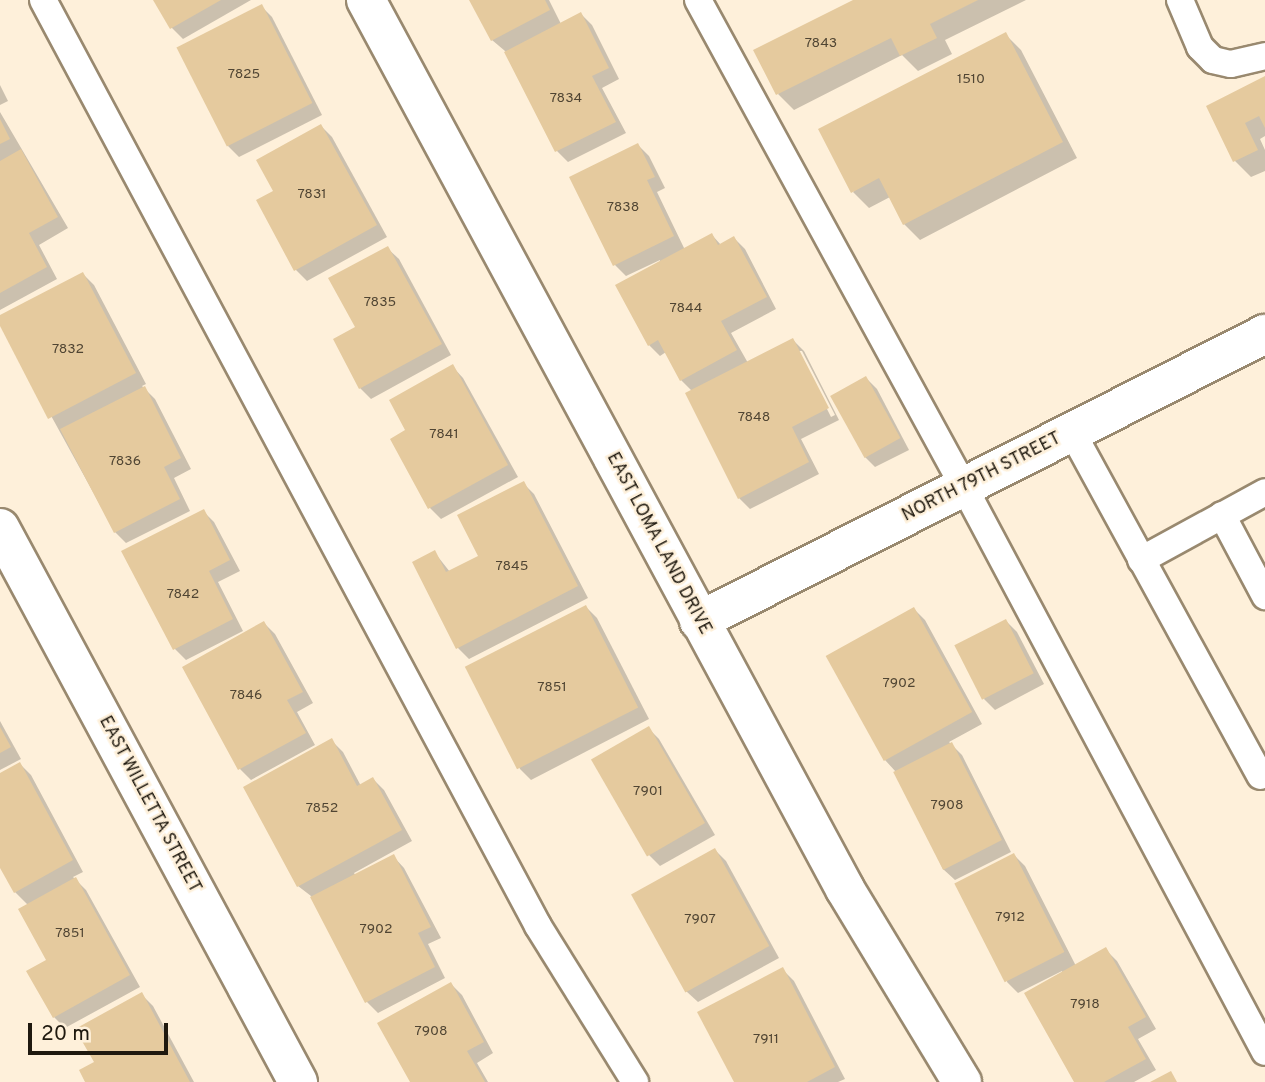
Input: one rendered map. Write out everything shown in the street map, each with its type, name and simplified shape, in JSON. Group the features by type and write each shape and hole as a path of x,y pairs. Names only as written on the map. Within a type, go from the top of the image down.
{"street":[{"name":"EAST LOMA LAND DRIVE","path":"366,0 845,889 961,1082"},
{"name":"NORTH 79TH STREET","path":"699,621 1265,334"},
{"name":"EAST WILLETTA STREET","path":"0,528 299,1082"}],"lane":[{"path":"43,0 538,926 635,1082"},
{"path":"698,0 964,487 1265,1052"},
{"path":"1180,0 1200,47 1213,60 1231,64 1265,56"},
{"path":"1072,432 1263,779"},
{"path":"1141,560 1264,495"},
{"path":"1222,515 1265,596"}],"building":[{"path":"153,0 221,0 170,29"},
{"path":"469,0 545,0 550,10 491,41"},
{"path":"853,0 978,0 930,24 937,38 900,56 891,38 776,95 753,50"},
{"path":"262,4 312,103 227,146 176,48"},
{"path":"581,12 609,68 592,76 616,122 555,152 504,52"},
{"path":"1006,32 1063,142 903,225 879,178 851,193 818,129"},
{"path":"1265,76 1265,128 1259,116 1245,123 1258,150 1233,162 1206,106"},
{"path":"0,119 10,139 0,144"},
{"path":"321,124 377,225 294,271 256,200 273,191 256,160"},
{"path":"638,143 655,177 647,180 674,236 613,266 569,177"},
{"path":"21,149 58,217 29,233 47,267 0,293 0,161"},
{"path":"712,233 718,245 734,236 767,297 721,321 737,350 680,381 658,340 648,346 615,285"},
{"path":"388,246 442,344 359,389 333,339 355,327 328,278"},
{"path":"83,272 136,373 48,419 0,326 0,315"},
{"path":"793,338 829,408 792,427 809,462 738,499 685,393"},
{"path":"453,364 508,465 428,509 390,439 405,430 389,400"},
{"path":"866,376 900,438 865,458 830,396"},
{"path":"145,386 181,458 164,467 180,499 114,533 60,429"},
{"path":"524,481 578,586 456,649 412,562 435,550 446,572 478,556 457,515"},
{"path":"204,509 230,560 209,571 233,619 173,650 121,551"},
{"path":"586,605 638,707 517,769 465,667"},
{"path":"914,607 972,712 884,761 826,656"},
{"path":"1006,619 1034,673 982,700 954,645"},
{"path":"264,621 303,692 287,700 306,733 238,770 182,667"},
{"path":"649,726 705,823 647,856 591,760"},
{"path":"0,727 11,747 0,753"},
{"path":"332,738 357,786 373,777 402,830 297,887 243,787"},
{"path":"952,742 1002,840 943,870 893,772"},
{"path":"20,762 73,860 14,893 0,868 0,773"},
{"path":"715,848 769,946 685,992 631,895"},
{"path":"1014,853 1064,952 1005,982 954,883"},
{"path":"394,854 431,927 418,933 435,967 365,1003 310,897"},
{"path":"76,877 130,975 53,1018 26,971 46,960 18,909"},
{"path":"1106,947 1146,1017 1128,1027 1146,1059 1104,1082 1074,1082 1024,993"},
{"path":"783,967 835,1067 807,1082 734,1082 697,1012"},
{"path":"451,982 484,1042 467,1051 485,1082 410,1082 377,1023"},
{"path":"142,992 190,1082 85,1082 79,1070 94,1062 75,1029"},
{"path":"1171,1071 1177,1082 1150,1082"}]}
